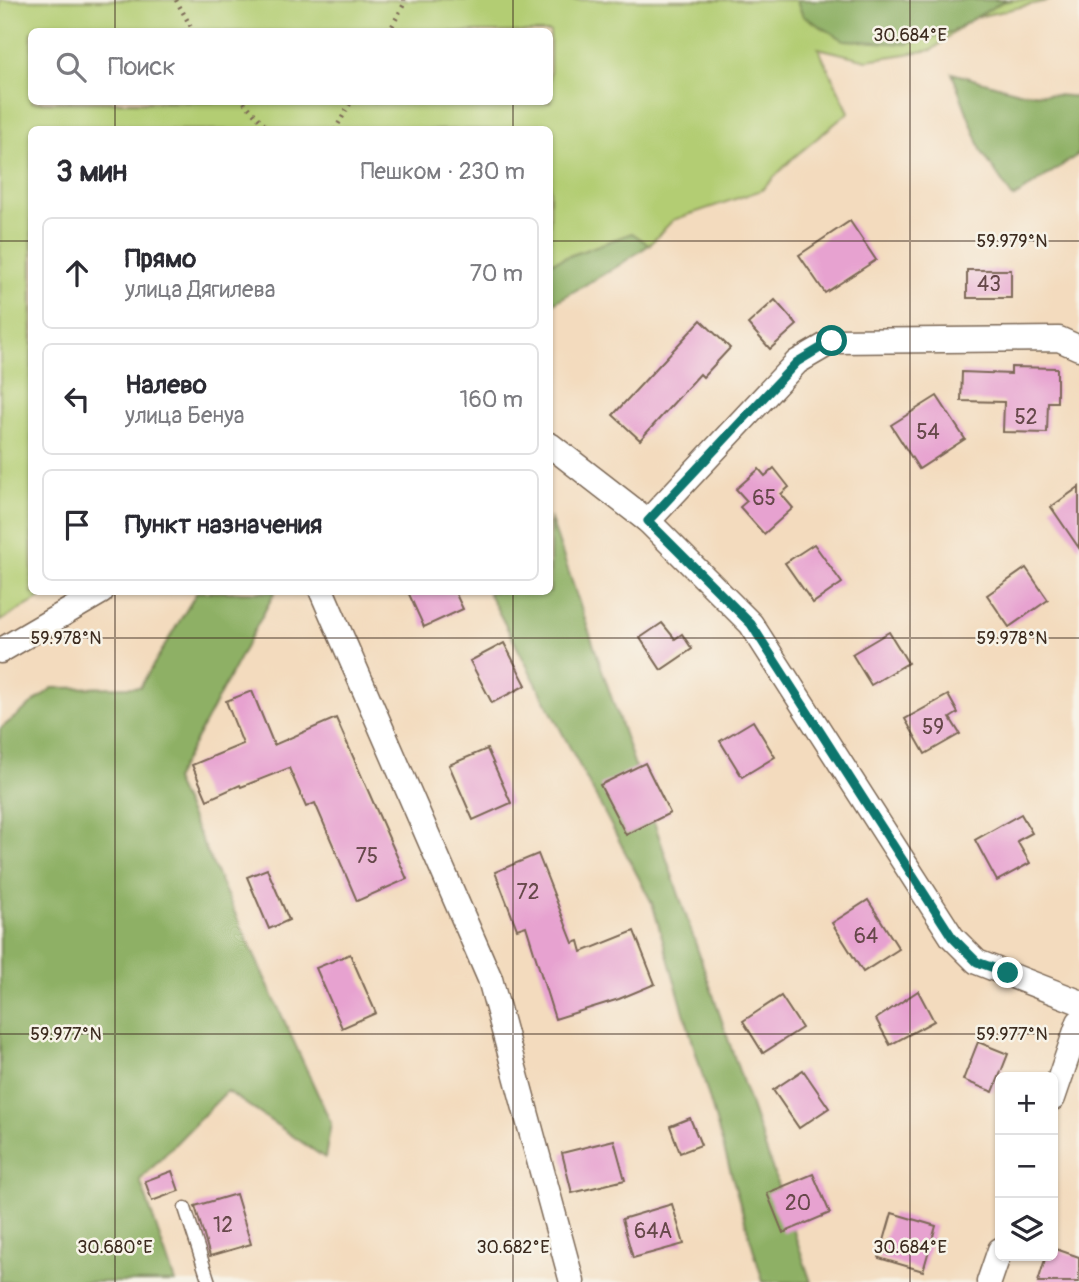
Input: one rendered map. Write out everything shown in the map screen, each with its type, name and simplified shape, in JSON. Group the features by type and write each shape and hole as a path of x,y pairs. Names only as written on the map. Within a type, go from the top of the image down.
{"street":[{"path":"648,521 797,362 832,341 1059,340 1079,348"},
{"path":"553,447 648,521 751,624 952,937 977,962 1079,1002"},
{"path":"0,651 96,595"},
{"path":"323,595 490,979 572,1282"},
{"path":"1058,1083 1079,1022"},
{"path":"989,1282 996,1261"}],"lane":[{"path":"185,1208 209,1282"}],"path":[{"path":"176,0 192,28"},
{"path":"391,28 404,0"},
{"path":"247,105 265,126"},
{"path":"337,126 349,105"}],"green space":[{"path":"0,0 1051,0 973,18 932,50 867,60 818,48 849,112 793,158 762,190 673,220 649,245 632,233 553,262 553,126 28,126 28,595 46,595 0,621"},
{"path":"796,0 1013,0 1002,2 951,32 906,44 844,40 803,16"},
{"path":"952,73 1019,92 1079,97 1079,154 1013,198 982,152"},
{"path":"632,233 649,245 553,303 553,262"},
{"path":"553,526 811,1282 763,1282 652,903 490,595 553,595"},
{"path":"195,595 273,595 174,780 331,1123 325,1158 227,1091 140,1180 175,1282 0,1282 0,729 52,688 140,687"}],"building":[{"path":"850,221 876,260 825,293 799,255"},
{"path":"967,270 1011,270 1011,298 967,298"},
{"path":"775,300 797,325 770,349 748,324"},
{"path":"701,320 730,348 703,377 700,374 640,440 613,415"},
{"path":"1011,367 1057,368 1057,402 1048,402 1047,433 1003,432 1004,402 961,401 962,372 1011,374"},
{"path":"937,396 965,439 919,469 891,425"},
{"path":"774,468 789,487 781,494 793,508 764,534 740,507 747,501 736,489 759,469 765,476"},
{"path":"1079,487 1079,548 1051,507"},
{"path":"814,544 842,583 813,603 785,563"},
{"path":"1026,568 1048,600 1009,627 987,595"},
{"path":"409,595 456,595 463,609 424,627"},
{"path":"662,623 675,639 682,634 692,649 661,670 640,638"},
{"path":"889,632 908,663 871,685 852,654"},
{"path":"504,643 526,685 492,703 470,661"},
{"path":"252,691 274,745 336,718 407,879 357,901 315,803 306,807 289,768 207,800 192,765 243,744 226,701"},
{"path":"948,695 958,713 950,718 960,734 925,754 905,719"},
{"path":"753,721 775,757 742,777 720,741"},
{"path":"487,749 511,803 473,820 449,765"},
{"path":"645,763 670,813 626,835 600,785"},
{"path":"1021,814 1032,833 1017,841 1030,863 997,881 975,840"},
{"path":"538,854 573,943 579,941 582,952 634,931 655,984 619,999 555,1019 526,926 517,929 495,872"},
{"path":"267,869 289,920 269,929 247,877"},
{"path":"868,900 899,949 863,972 832,923"},
{"path":"350,954 376,1013 342,1028 316,968"},
{"path":"918,991 934,1021 890,1045 876,1019"},
{"path":"781,996 802,1028 763,1053 743,1021"},
{"path":"978,1042 1008,1054 1001,1072 995,1072 993,1092 963,1080"},
{"path":"803,1070 829,1108 799,1128 773,1090"},
{"path":"690,1118 701,1145 680,1153 670,1126"},
{"path":"614,1140 625,1180 572,1193 562,1153"},
{"path":"172,1171 179,1191 152,1201 145,1181"},
{"path":"813,1174 830,1213 783,1233 767,1193"},
{"path":"236,1194 251,1244 210,1256 195,1206"},
{"path":"672,1204 684,1244 633,1258 622,1219"},
{"path":"892,1213 936,1226 923,1271 879,1258"},
{"path":"1058,1250 1079,1257 1079,1282 1038,1282 1044,1261 1058,1261"}],"route":[{"path":"832,341 797,362 648,521 751,624 952,937 977,962 1008,973"}]}
